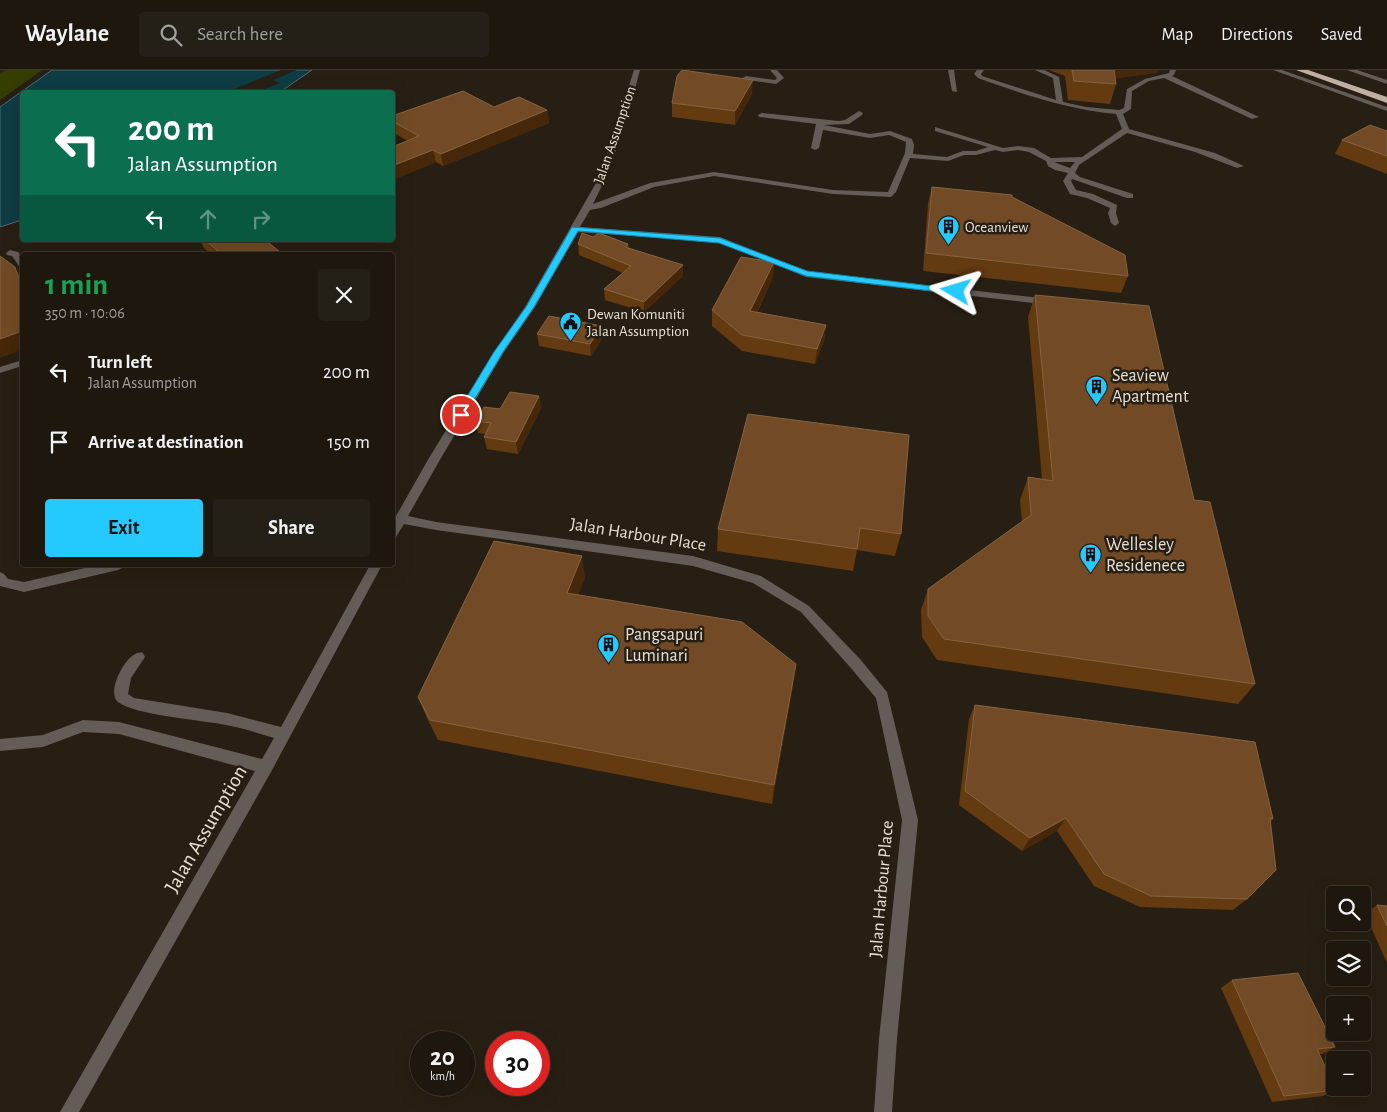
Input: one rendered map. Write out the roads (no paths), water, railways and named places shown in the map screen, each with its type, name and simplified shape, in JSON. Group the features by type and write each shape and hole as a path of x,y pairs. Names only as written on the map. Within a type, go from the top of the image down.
{"highway":[{"path":"1300,70 1387,100"},
{"path":"1337,73 1383,89"}],"street":[{"name":"Jalan Assumption","path":"395,529 498,352 530,307 604,176 637,70"},
{"path":"734,85 746,78 776,82 781,78 773,70"},
{"path":"951,70 955,91"},
{"path":"980,70 977,74 980,77 1045,100 1060,104 1119,112 1124,112 1127,109 1129,90 1147,80 1172,74 1173,70"},
{"path":"1038,70 1056,77 1060,104"},
{"path":"1276,70 1387,109"},
{"path":"1350,70 1387,82"},
{"path":"1166,76 1255,117"},
{"path":"1119,112 1126,130"},
{"path":"819,124 845,122 859,113"},
{"path":"587,208 598,206 636,190 654,185 714,174 833,192 891,195 900,169 909,156 911,145 909,141 890,133 870,136 819,124 762,115"},
{"path":"815,148 819,124"},
{"path":"938,129 977,140 994,148 1003,150 1018,148 1031,150 1050,160 1082,159"},
{"path":"1116,222 1112,213 1114,207 1090,196 1073,192 1069,188 1067,181 1071,172 1082,159 1126,130"},
{"path":"1126,130 1220,156 1240,166"},
{"path":"909,156 948,159 963,153 976,153 994,148"},
{"path":"1050,160 1051,164 1071,172 1077,179 1130,196"},
{"path":"575,229 720,240 806,274 1060,304"},
{"path":"10,253 15,254 20,261"},
{"path":"0,370 20,363"},
{"name":"Jalan Harbour Place","path":"401,519 436,526 692,561 757,579 805,609 855,663 882,696 910,820 889,1029 883,1112"},
{"path":"0,577 4,583 24,587 109,567"},
{"name":"Jalan Assumption","path":"69,1112 266,767 375,567"},
{"path":"138,657 125,674 120,689 120,697 132,703 227,718 284,734"},
{"path":"0,745 43,740 83,726 103,726 266,767"}],"water":[{"path":"52,70 312,70 283,90 24,90"},
{"path":"20,93 20,221 0,227 0,107"}],"place":[{"name":"Oceanview","path":"949,246"},
{"name":"Dewan Komuniti Jalan Assumption","path":"571,342"},
{"name":"Seaview Apartment","path":"1096,405"},
{"name":"Wellesley Residenece","path":"1090,574"},
{"name":"Pangsapuri Luminari","path":"609,664"}]}
